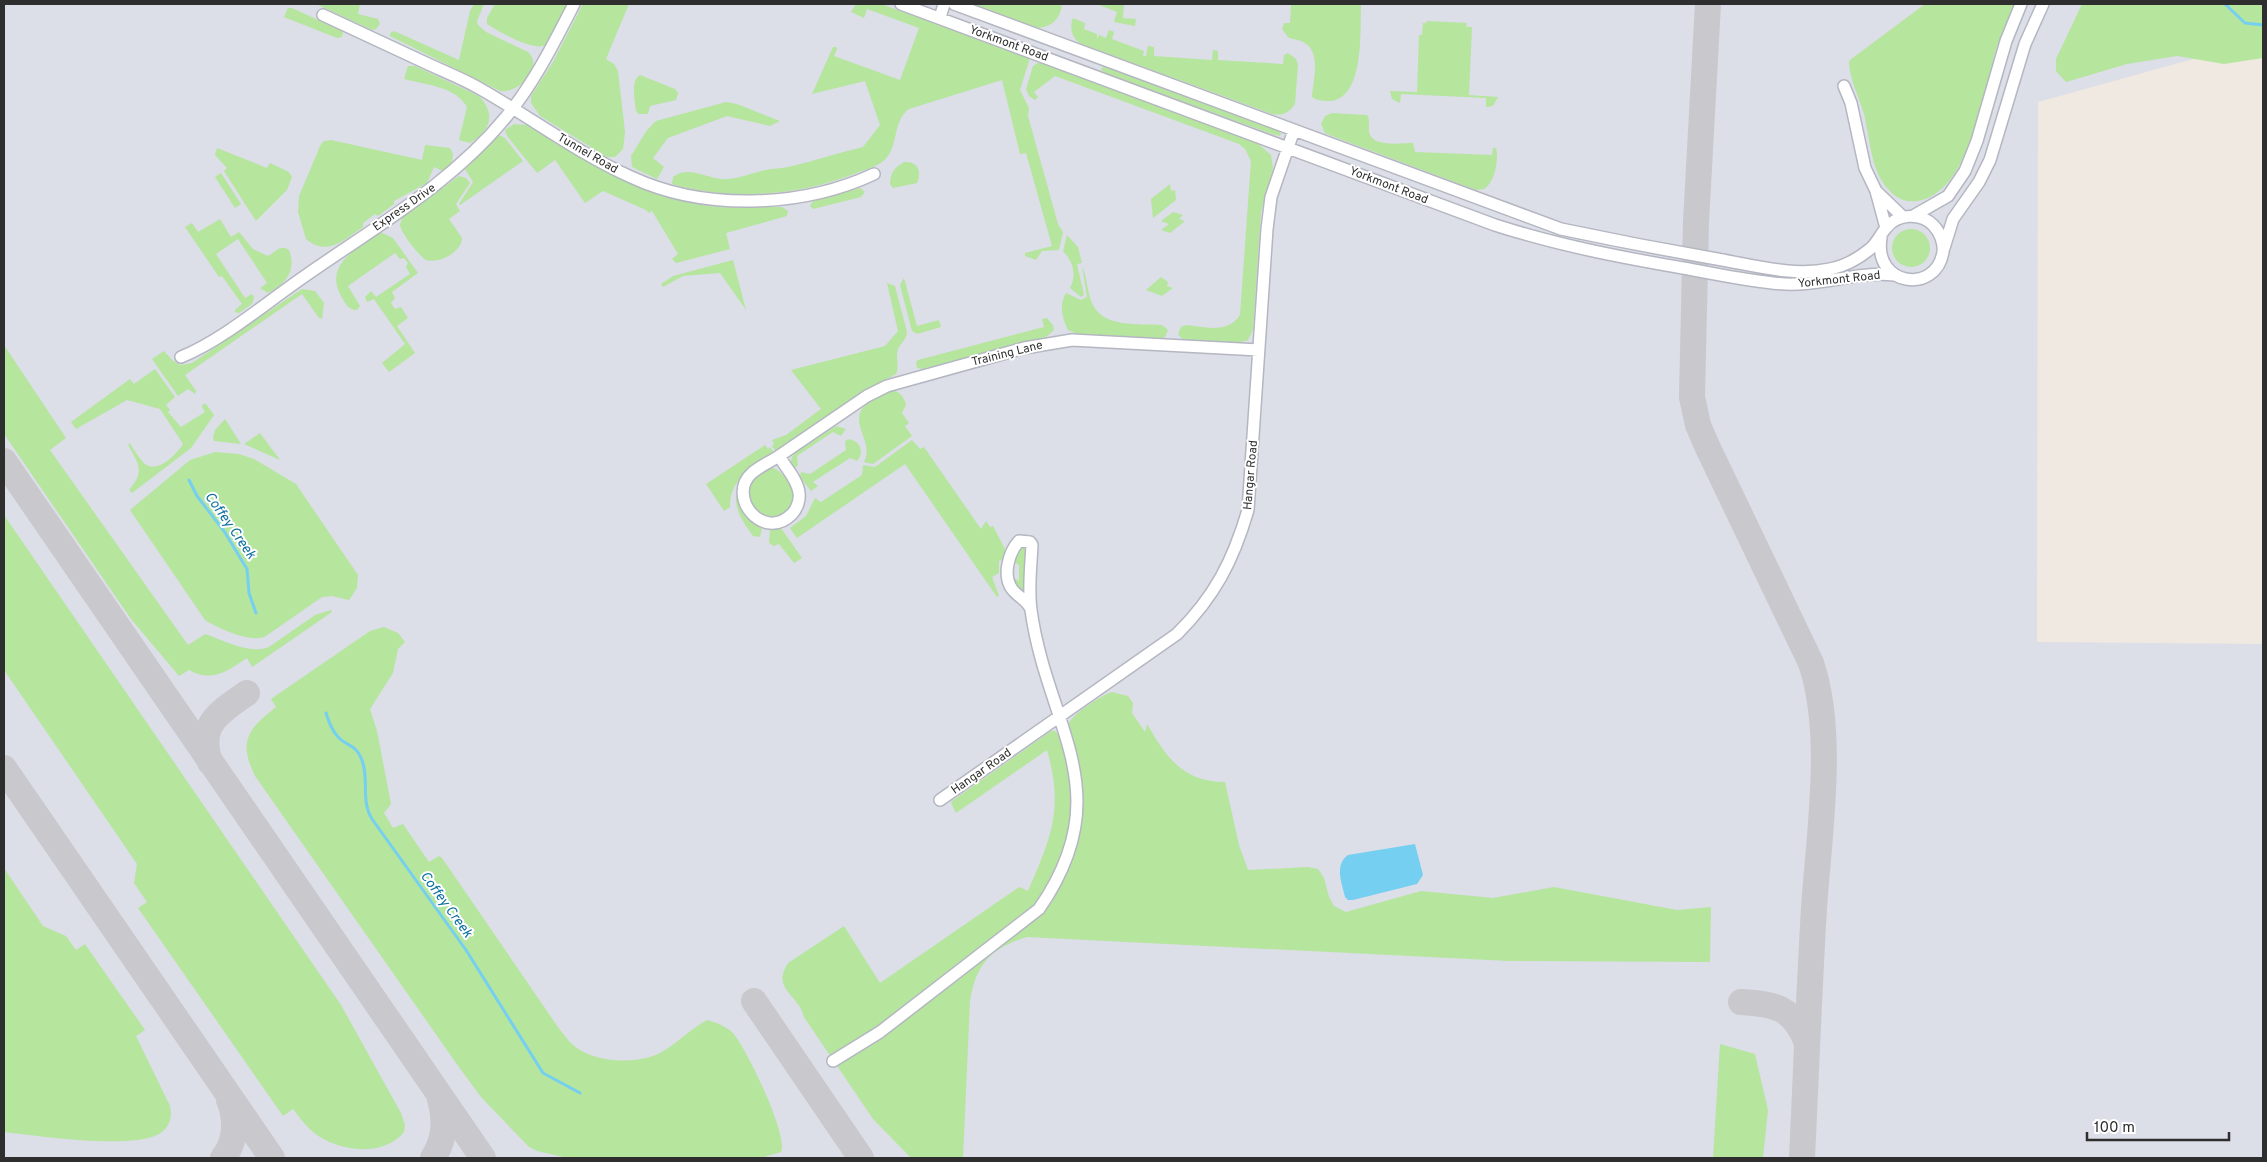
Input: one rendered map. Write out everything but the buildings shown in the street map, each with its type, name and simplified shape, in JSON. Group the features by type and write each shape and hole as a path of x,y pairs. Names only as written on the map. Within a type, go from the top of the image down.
{"street":[{"name":"Express Drive","path":"181,357 194,352 237,324 434,187 481,144 512,108 547,56 574,4"},
{"name":"Yorkmont Road","path":"901,4 1288,146 1495,225 1559,245 1784,284 1817,284 1864,274 1894,275"},
{"path":"940,18 944,4"},
{"name":"Yorkmont Road","path":"954,4 1561,229 1611,240 1771,268 1809,271 1829,269 1854,260 1893,221 1908,217 1948,196 1965,171 1977,141 2006,41 2021,4"},
{"name":"Yorkmont Road","path":"1883,233 1879,248 1881,258 1886,268 1894,275 1914,280 1924,277 1933,271 1940,262 1953,219 1979,182 1990,160 2021,57 2043,4"},
{"name":"Tunnel Road","path":"323,15 477,86 606,165 632,178 657,187 697,197 724,200 772,200 825,190 874,174"},
{"path":"1035,53 1042,36"},
{"path":"1844,86 1851,103 1865,168 1876,191 1883,233"},
{"name":"Hangar Road","path":"940,800 1177,634 1196,615 1213,593 1226,571 1237,546 1248,510 1258,350 1271,197 1294,130"},
{"path":"1876,191 1908,217 1923,218 1932,224 1939,232 1943,252"},
{"name":"Training Lane","path":"778,456 796,484 799,502 795,512 787,519 778,523 768,523 758,520 746,507 744,489 752,473 867,396 887,386 1024,348 1072,340 1258,350"},
{"path":"833,1060 880,1032 1039,909 1052,891 1070,851 1078,812 1076,776 1061,717 1041,657 1031,609 1032,545 1030,542 1018,541 1009,556 1009,579 1013,590 1027,601 1031,609"}],"shaded area":[{"path":"4,4 2263,4 2211,54 2038,102 2037,642 2263,644 2263,1158 4,1158"}],"green space":[{"path":"316,4 360,4 358,14 378,19 380,24 376,29 372,30"},
{"path":"474,4 484,4 477,21 478,25 486,32 528,52 532,58 533,65 527,79 507,91 500,91 390,36 390,33 394,31 459,60 470,11"},
{"path":"495,4 567,4 546,45 533,46 516,40 487,24 487,18"},
{"path":"583,4 629,4 606,59 614,64 618,71 625,132 623,149 615,157 607,157 540,116 531,103 531,96 553,62"},
{"path":"856,4 881,4 1028,57 1029,61 1020,90 1029,108 1028,116 1058,224 1063,232 1059,250 1042,251 1036,260 1025,256 1025,253 1052,246 1026,153 1020,154 1002,80 909,109 903,114 888,157 872,167 832,181 810,187 764,194 717,193 672,184 673,177 679,173 693,172 721,179 742,177 768,169 788,167 863,147 880,125 865,81 812,94 833,47 837,49 834,56 900,80 919,28 867,9 864,18 851,12"},
{"path":"972,4 1062,4 1060,14 1055,21 1048,26 1038,28"},
{"path":"1097,4 1124,4 1123,18 1136,19 1135,26 1114,22 1117,12"},
{"path":"1291,4 1361,4 1360,45 1355,75 1350,88 1342,97 1331,101 1312,97 1315,74 1313,52 1303,42 1288,37 1282,29 1284,23 1290,23"},
{"path":"1925,4 2015,4 1996,49 1973,136 1963,158 1952,177 1938,192 1922,200 1911,201 1903,200 1893,194 1880,177 1872,157 1864,114 1853,82 1849,63 1850,60"},
{"path":"2082,4 2263,4 2263,58 2224,64 2177,56 2127,64 2066,82 2056,71 2056,59"},
{"path":"288,8 292,8 340,30 343,32 342,37 337,38 284,17"},
{"path":"1073,18 1085,23 1084,29 1097,34 1097,39 1099,35 1106,38 1109,30 1114,32 1112,39 1144,51 1143,56 1146,56 1148,46 1154,47 1154,56 1212,60 1213,50 1218,51 1218,60 1283,64 1284,55 1288,53 1296,59 1298,65 1295,104 1285,113 1279,115 1272,114 1081,44 1075,39 1072,32"},
{"path":"1427,21 1467,23 1466,27 1472,27 1469,95 1498,97 1493,106 1486,107 1486,98 1401,94 1400,103 1392,99 1390,91 1417,92 1419,35 1422,35 1423,23"},
{"path":"1038,63 1045,63 1255,141 1271,155 1273,168 1261,212 1253,330 1248,340 1238,343 1183,340 1178,334 1181,327 1186,325 1208,328 1223,327 1235,321 1240,315 1251,161 1245,149 1239,144 1055,76 1034,92 1038,97 1035,100 1029,96 1026,89 1033,66"},
{"path":"1104,65 1278,130 1281,134 1280,136 1272,134 1107,74 1101,70"},
{"path":"408,66 415,66 479,96 488,109 489,115 487,127 483,133 470,143 459,140 467,107 462,100 448,90 404,79"},
{"path":"640,75 675,89 678,93 676,100 650,106 648,114 639,114 636,111 634,86"},
{"path":"726,102 737,104 780,121 770,126 727,116 668,138 653,158 664,167 657,179 632,167 631,156 647,130 656,121"},
{"path":"1332,113 1367,115 1369,132 1373,139 1390,144 1413,143 1415,152 1492,155 1493,148 1496,148 1496,164 1491,181 1484,189 1476,190 1332,136 1325,133 1321,124 1325,116"},
{"path":"514,124 527,125 592,164 637,186 660,194 709,206 736,208 782,207 788,211 787,216 726,233 730,249 676,263 672,259 678,254 652,211 649,213 603,191 585,203 555,160 537,173 507,136 505,130"},
{"path":"499,135 505,138 523,161 460,205 473,182 465,169"},
{"path":"331,140 422,160 425,145 450,148 453,154 452,163 443,171 434,167 427,183 394,201 394,204 378,216 375,214 363,223 363,227 349,237 335,245 321,247 306,239 298,212 299,196 321,144 324,141"},
{"path":"217,148 267,168 270,163 289,172 292,177 287,190 256,221 224,171 227,168 215,155"},
{"path":"904,162 913,163 918,168 917,183 893,188 890,184 892,174"},
{"path":"221,173 241,204 235,208 215,177"},
{"path":"459,176 466,178 470,183 456,204 460,211 449,219 462,238 461,243 449,256 437,260 426,260 415,250 401,229 402,218"},
{"path":"1170,184 1171,191 1175,190 1176,200 1153,218 1151,199"},
{"path":"860,188 865,192 861,197 813,209 810,206 813,201"},
{"path":"1173,212 1183,215 1179,219 1185,221 1170,233 1161,230 1169,224 1161,221"},
{"path":"220,219 231,237 239,232 253,249 268,256 278,249 286,248 289,250 291,257 291,270 285,281 268,293 260,288 267,283 238,239 216,254 245,298 252,294 254,297 252,304 239,313 235,312 235,310 242,304 222,276 219,277 185,227 192,223 198,232"},
{"path":"1911,229 1918,230 1924,235 1929,241 1929,255 1924,261 1918,266 1911,267 1904,266 1898,261 1893,255 1892,248 1893,241 1898,235 1904,230"},
{"path":"382,233 393,238 418,273 392,292 395,298 391,303 395,309 401,307 408,318 397,326 415,353 389,372 382,363 405,344 374,299 367,302 365,297 371,291 376,297 410,274 406,267 408,263 404,258 400,259 395,253 348,286 360,306 357,310 347,306 341,296 336,275 339,267 352,252 377,234"},
{"path":"1067,235 1078,247 1082,263 1077,264 1084,295 1081,297 1070,288 1073,268 1063,251"},
{"path":"733,260 746,310 720,273 683,276 663,287 661,284 673,276"},
{"path":"1082,266 1092,303 1104,317 1122,323 1162,325 1168,330 1165,337 1161,339 1077,334 1068,330 1062,311 1066,293 1081,300 1087,297"},
{"path":"1161,277 1168,282 1167,286 1173,288 1162,296 1146,290"},
{"path":"904,278 917,326 939,320 941,327 917,334 912,331 900,285"},
{"path":"887,283 895,286 907,332 898,349 898,368 896,374 866,390 776,452 772,446 774,444 772,440 786,435 821,409 791,370 885,346 898,331"},
{"path":"302,289 315,291 324,303 322,319 319,318 302,294 185,375 196,391 195,394 188,389 178,396 152,359 164,351 172,360 180,365 192,363"},
{"path":"1047,318 1053,325 1054,330 1046,337 922,369 917,368 916,362 918,360 1044,327 1042,319"},
{"path":"4,345 66,438 50,450 188,645 205,634 245,648 261,649 269,647 315,615 331,610 332,612 252,667 247,658 219,674 197,674 189,670 179,676 131,619 4,434"},
{"path":"155,369 175,397 166,405 170,410 168,412 181,427 205,412 202,407 203,404 206,404 214,415 191,448 132,493 129,490 137,478 139,468 128,445 130,443 144,463 155,467 171,458 183,444 160,409 127,400 76,429 71,422 130,379 134,384"},
{"path":"891,390 899,393 904,399 906,405 902,413 909,423 905,426 912,436 873,464 864,462 866,445 859,421 860,413 864,406"},
{"path":"225,419 241,444 214,441 215,430"},
{"path":"836,426 846,429 841,436 833,432 797,456 798,465 795,468 790,466 792,457 796,452"},
{"path":"260,433 280,460 244,444"},
{"path":"849,439 856,442 860,447 861,454 857,461 850,458 813,482 818,486 811,491 800,477 801,472 810,474 846,450 845,441"},
{"path":"912,440 920,449 924,447 981,529 986,521 990,527 993,526 1006,551 1004,559 999,561 999,573 992,577 999,596 997,597 905,464 797,538 790,528 806,516 815,498 821,502 862,475 863,465 875,467"},
{"path":"765,445 768,449 770,447 774,453 750,469 738,481 731,497 730,507 724,511 706,484"},
{"path":"215,452 239,454 254,459 296,484 358,575 357,588 349,600 332,596 322,597 266,636 260,638 244,637 205,620 130,510 190,460"},
{"path":"767,467 774,468 782,474 794,496 792,507 785,514 774,518 763,516 754,510 749,498 751,481"},
{"path":"736,495 748,517 762,528 760,537 753,536 743,522 737,507"},
{"path":"4,515 341,1005 401,1113 405,1125 404,1132 396,1140 375,1148 364,1149 341,1146 316,1134 293,1109 283,1116 138,908 147,902 134,883 137,864 4,670"},
{"path":"781,528 802,558 794,563 779,544 774,546 769,543 770,529"},
{"path":"1019,547 1026,547 1027,549 1025,589 1021,592 1013,583 1014,578 1019,581 1019,565 1013,561"},
{"path":"384,627 398,633 405,642 398,649 393,673 370,709 377,731 391,804 384,813 393,828 403,824 429,862 439,856 442,858 560,1030 570,1042 581,1050 591,1055 614,1060 639,1059 660,1053 707,1020 720,1024 732,1032 755,1071 772,1110 779,1128 782,1143 781,1152 760,1158 568,1158 537,1151 529,1147 481,1097 255,776 247,754 247,745 253,729 276,707 271,699 370,631"},
{"path":"1112,692 1128,696 1133,703 1132,713 1145,732 1147,724 1161,747 1177,765 1198,778 1225,782 1239,845 1248,870 1308,867 1318,869 1324,878 1329,897 1334,906 1346,912 1421,891 1493,898 1554,887 1677,910 1711,907 1710,962 1509,961 1027,937 1014,941 995,952 987,959 976,977 970,1001 963,1158 911,1158 873,1119 784,986 784,972 788,963 844,926 880,983 1019,887 1028,891 1049,839 1055,807 1052,771 1047,750 956,813 951,803 1051,731 1055,731 1065,750 1072,801 1071,818 1064,848 1041,898 1052,903 1074,849 1081,820 1082,791 1070,738 1069,723 1076,714"},
{"path":"4,868 43,926 66,936 76,950 85,944 145,1030 136,1036 171,1110 169,1123 161,1133 143,1139 105,1141 4,1132"},
{"path":"1720,1044 1755,1054 1768,1110 1763,1158 1713,1158"}],"water":[{"path":"1415,844 1423,875 1417,884 1353,900 1348,900 1345,897 1340,869 1341,864 1348,855"}],"waterway":[{"path":"2225,4 2245,23 2263,25"},
{"name":"Coffey Creek","path":"189,480 197,496 224,531 247,569 249,593 256,613"},
{"name":"Coffey Creek","path":"326,713 337,735 342,741 354,748 361,758 365,773 366,804 372,819 466,950 543,1073 580,1093"}],"taxiway":[{"path":"1708,4 1696,222 1692,397 1698,425 1707,446 1811,663 1818,691 1822,721 1824,752 1822,817 1814,908 1802,1158"},
{"path":"4,461 483,1158"},
{"path":"210,762 207,738 213,720 228,706 247,693"},
{"path":"4,768 272,1158"},
{"path":"754,1001 861,1158"},
{"path":"1741,1002 1764,1004 1782,1010 1796,1022 1807,1043"},
{"path":"433,1158 440,1144 444,1122 440,1099"},
{"path":"223,1158 231,1145 234,1130 232,1107 229,1100"}]}
